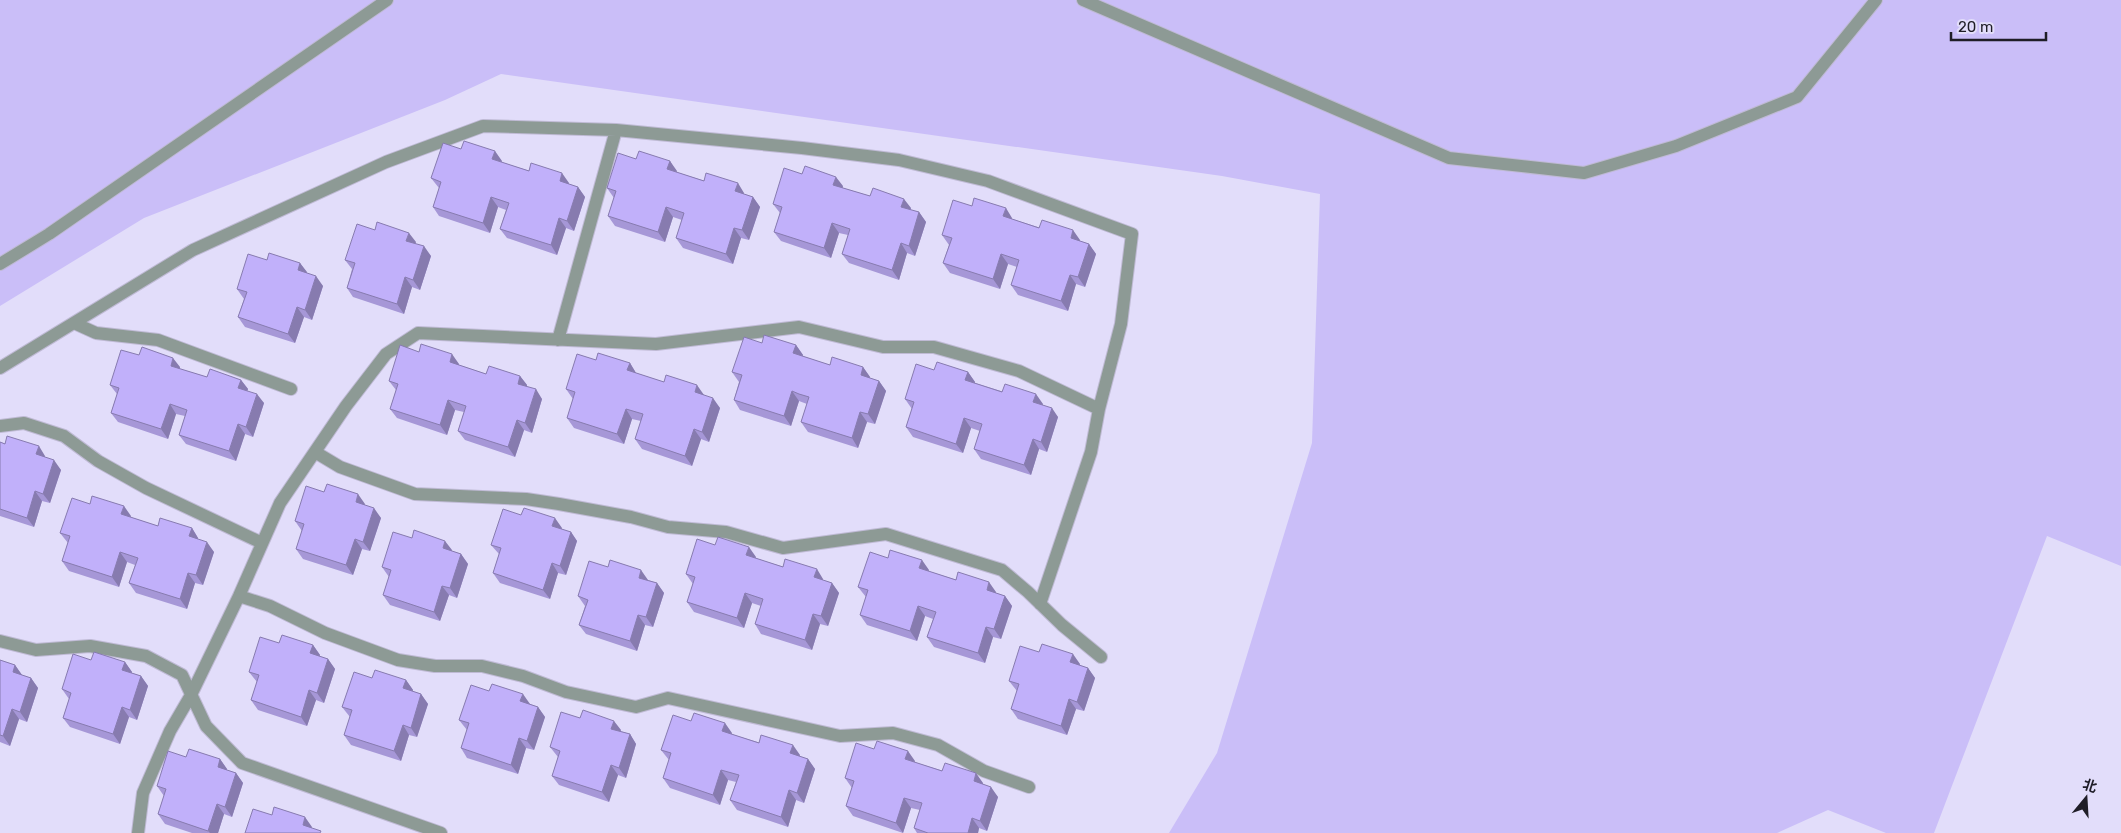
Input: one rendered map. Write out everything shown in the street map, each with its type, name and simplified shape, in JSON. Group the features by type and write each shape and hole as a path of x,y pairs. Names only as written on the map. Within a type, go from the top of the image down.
{"lane":[{"path":"0,264 49,234 387,0"},
{"path":"1083,0 1449,158 1584,173 1676,146 1797,96 1876,0"},
{"path":"0,368 194,250 386,162 483,126 616,130 802,148 899,160 988,182 1132,234 1120,324 1098,410 1091,452 1040,604"},
{"path":"558,340 616,130"},
{"path":"74,323 96,333 158,340 290,389"},
{"path":"138,833 137,828 143,793 170,731 191,695 239,596 280,503 346,406 386,354 418,333 656,344 798,327 883,347 934,346 1019,371 1098,410"},
{"path":"0,426 24,423 64,436 98,462 146,488 262,544"},
{"path":"315,452 340,467 414,494 526,499 632,517 668,527 726,532 783,548 886,534 1002,570 1062,625 1101,657"},
{"path":"239,596 270,606 325,633 398,660 435,666 482,666 523,676 566,692 636,707 668,698 840,736 892,733 938,745 984,771 1029,787"},
{"path":"0,641 36,650 90,646 146,656 182,675 206,726 242,763 441,833"}],"shaded area":[{"path":"0,0 2121,0 2121,566 2047,536 1934,833 1886,833 1828,810 1777,833 1169,833 1217,753 1312,443 1320,194 1222,176 501,74 445,100 144,218 0,306"}],"building":[{"path":"464,141 495,151 492,159 529,171 531,163 562,173 560,181 578,187 567,221 559,218 551,245 500,229 509,203 491,197 483,223 433,207 441,182 431,178 443,143 461,149"},
{"path":"639,151 670,161 667,169 704,181 706,173 738,183 735,191 753,197 742,230 734,228 726,254 676,238 684,213 666,207 658,232 608,216 616,191 607,188 618,153 636,159"},
{"path":"805,166 836,177 833,185 870,196 873,188 904,199 901,207 919,212 909,246 901,243 892,270 842,254 850,229 832,223 824,248 774,232 782,207 773,204 784,168 802,174"},
{"path":"974,198 1006,208 1003,216 1039,228 1042,220 1073,230 1071,238 1089,244 1078,277 1070,275 1061,301 1011,285 1019,260 1001,254 993,279 943,263 952,238 942,235 953,200 972,206"},
{"path":"377,222 409,233 406,241 424,246 413,280 405,277 397,304 347,288 355,263 345,260 357,224 375,230"},
{"path":"269,253 300,263 298,270 316,276 305,310 297,307 288,334 238,317 247,292 237,289 248,254 267,260"},
{"path":"764,335 796,345 793,353 830,365 832,357 863,367 861,375 879,381 868,414 860,412 852,438 801,422 809,397 792,391 784,416 734,400 742,375 732,372 744,337 762,343"},
{"path":"421,344 452,354 450,362 486,374 489,366 520,376 518,384 536,389 525,423 517,420 508,447 458,431 466,406 448,400 440,425 390,409 398,384 389,381 400,345 419,352"},
{"path":"142,347 173,358 171,366 207,377 210,369 241,380 238,388 257,394 246,427 238,424 229,451 179,435 187,410 170,404 161,429 111,413 119,388 110,385 121,350 139,355"},
{"path":"598,353 630,363 627,370 664,382 666,375 697,385 695,392 713,398 702,432 694,429 685,456 635,439 643,414 626,409 617,434 567,418 575,392 566,389 577,354 596,360"},
{"path":"937,362 968,372 965,380 1002,392 1005,384 1036,394 1033,402 1052,408 1041,442 1033,439 1024,465 974,449 982,424 964,418 956,444 906,427 914,402 905,399 916,364 934,370"},
{"path":"7,436 39,446 36,454 54,460 43,494 35,491 27,518 0,509 0,442 5,444"},
{"path":"327,484 358,494 356,502 374,508 363,542 355,539 346,565 296,549 304,524 295,521 306,486 324,492"},
{"path":"92,496 124,506 121,514 158,526 160,518 192,528 189,536 207,542 196,575 188,573 180,599 129,583 138,558 120,552 112,577 62,561 70,536 60,533 72,498 90,504"},
{"path":"524,508 555,518 552,526 571,532 560,566 552,563 543,590 493,573 501,548 491,545 503,509 521,515"},
{"path":"414,530 445,541 443,548 461,554 450,588 442,586 434,612 383,595 391,570 382,567 393,532 412,538"},
{"path":"718,537 749,547 746,555 783,567 785,559 817,569 814,577 832,583 821,616 813,614 805,640 755,624 763,599 745,593 737,618 687,602 695,577 686,574 697,539 715,545"},
{"path":"890,550 922,560 919,568 956,580 958,572 989,582 987,590 1005,596 994,629 986,627 978,653 927,637 936,612 918,606 910,631 860,615 868,590 858,587 870,552 888,558"},
{"path":"610,560 641,570 639,578 657,583 646,617 638,615 630,641 579,625 588,600 578,596 589,561 608,567"},
{"path":"282,635 313,645 310,653 328,659 317,693 309,690 301,717 251,700 259,675 249,672 260,637 279,643"},
{"path":"1042,644 1073,654 1070,662 1088,668 1077,702 1069,699 1061,726 1011,709 1019,684 1009,681 1020,646 1039,652"},
{"path":"94,652 125,662 122,670 141,676 130,710 122,707 113,734 63,718 71,693 62,689 73,654 91,660"},
{"path":"0,660 15,665 13,672 31,678 20,712 12,709 3,736 0,735"},
{"path":"375,670 406,680 403,688 421,694 411,728 403,725 394,751 344,735 352,710 342,707 354,672 372,678"},
{"path":"492,684 523,694 520,701 538,707 527,741 519,738 511,765 461,748 469,723 459,720 471,685 489,691"},
{"path":"583,710 614,721 611,729 630,734 619,768 611,765 602,792 552,776 560,751 550,747 561,712 580,718"},
{"path":"694,713 725,723 722,731 759,743 761,735 793,745 790,753 808,759 797,793 789,790 781,817 730,800 739,775 721,770 713,795 663,778 671,753 661,750 673,715 691,721"},
{"path":"877,741 908,751 905,759 942,771 945,763 976,773 974,781 991,787 980,821 972,818 968,833 928,833 914,828 922,803 904,798 896,823 846,806 854,781 845,778 856,743 874,749"},
{"path":"189,749 220,759 218,767 236,773 225,807 217,804 208,831 158,814 166,789 157,786 168,751 186,757"},
{"path":"274,807 305,817 303,825 321,831 320,833 245,833 253,809 272,815"}]}
